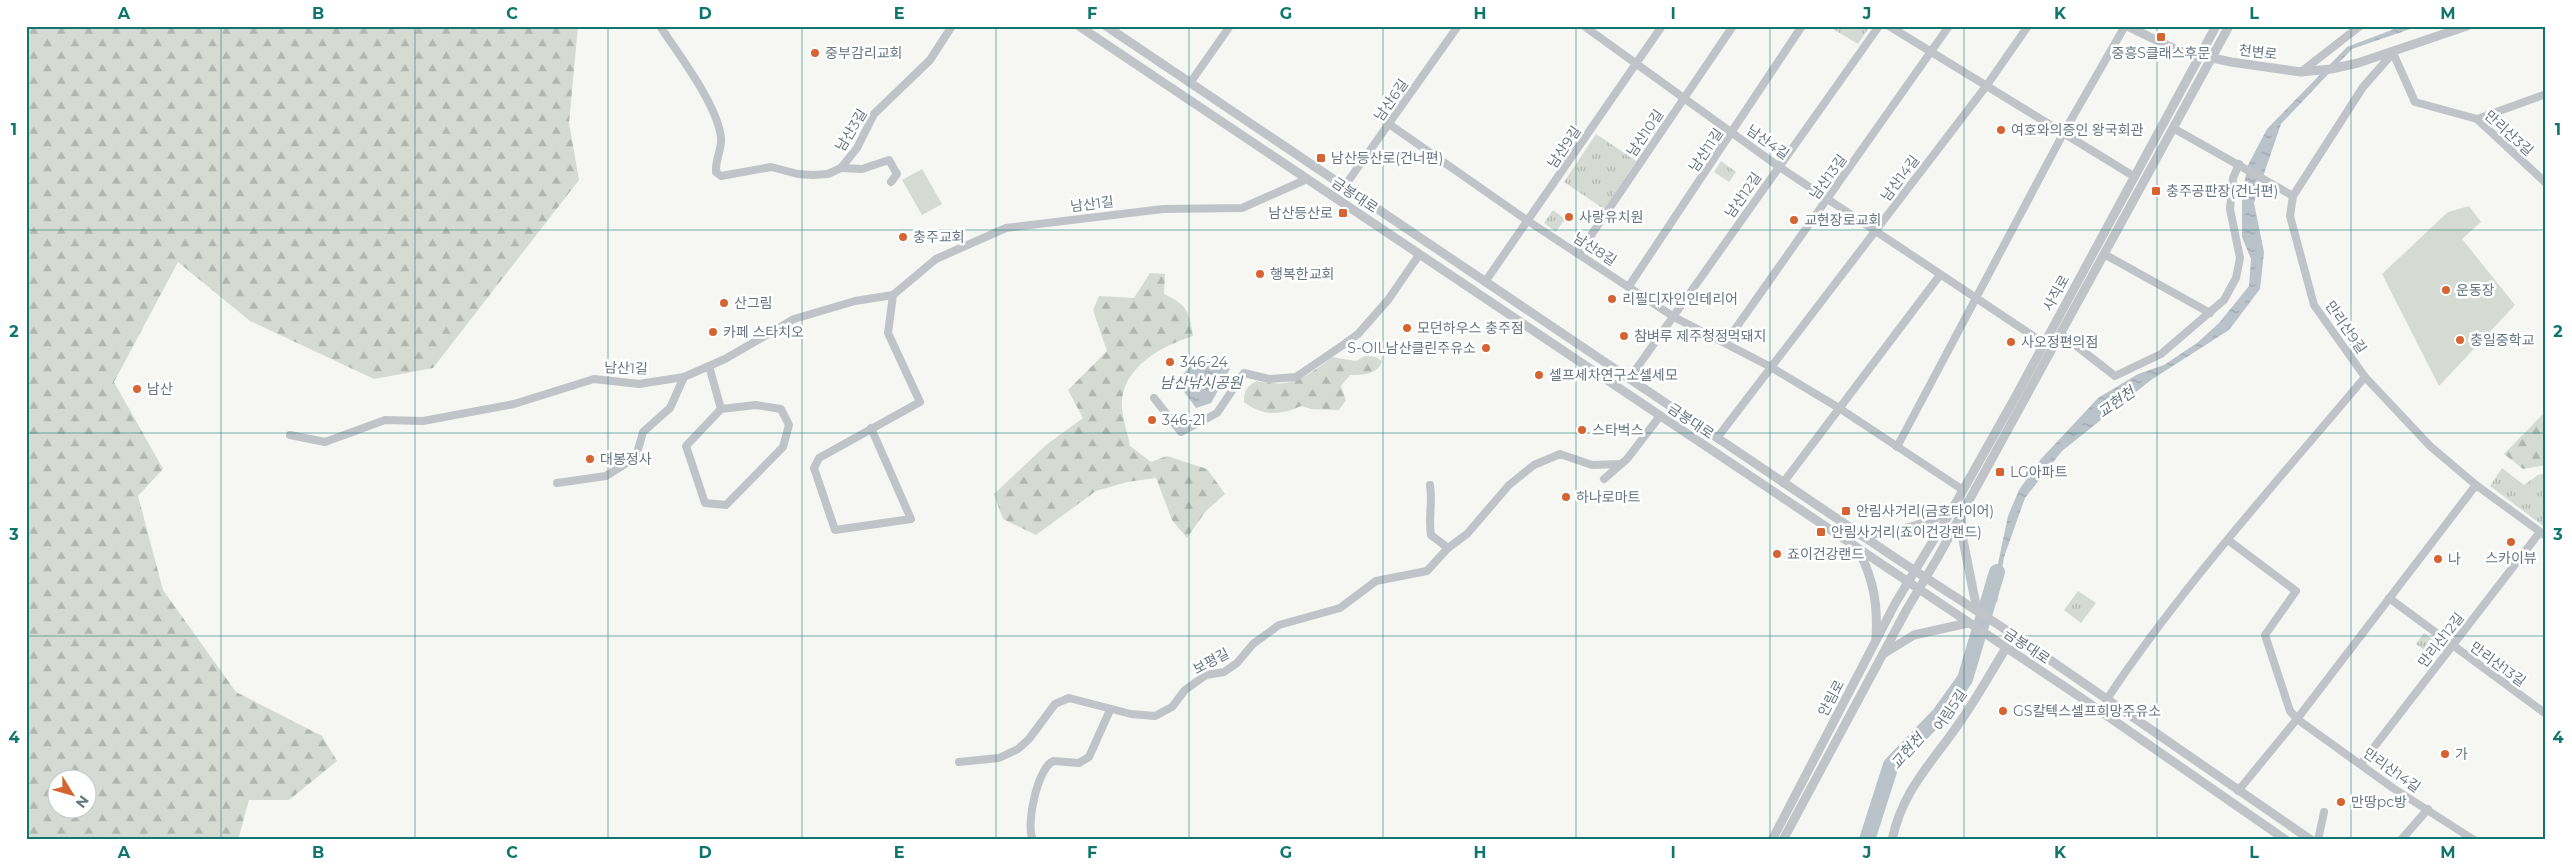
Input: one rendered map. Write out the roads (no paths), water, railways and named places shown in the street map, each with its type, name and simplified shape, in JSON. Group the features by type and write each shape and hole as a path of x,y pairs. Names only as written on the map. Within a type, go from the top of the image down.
{"street":[{"path":"660,26 714,114 722,139 716,162 716,172 722,176 771,167 798,174 813,175 828,174 841,168"},
{"name":"남산3길","path":"841,168 857,148 874,114 930,60 952,26"},
{"name":"금봉대로","path":"1079,26 2006,648 2286,840"},
{"name":"금봉대로","path":"1106,26 1783,483 1977,610 2311,840"},
{"path":"1190,83 1230,26"},
{"name":"남산6길","path":"1344,188 1458,26"},
{"name":"남산4길","path":"1584,26 1778,166 2044,344"},
{"name":"남산9길","path":"1485,282 1662,26"},
{"name":"남산10길","path":"1579,253 1733,26"},
{"name":"남산11길","path":"1629,286 1802,26"},
{"name":"남산12길","path":"1629,379 1778,166 1879,26"},
{"path":"1889,26 1931,54 2064,132 2135,177"},
{"name":"남산13길","path":"1726,342 1949,26"},
{"name":"남산14길","path":"1717,438 1986,85 2028,26"},
{"path":"1897,447 2064,132 2126,26"},
{"name":"천변로","path":"2126,26 2180,51 2211,58 2300,72 2331,69 2393,53"},
{"name":"사직로","path":"1915,570 1964,490 2216,26"},
{"name":"사직로","path":"1925,577 2053,349 2229,26"},
{"path":"2300,72 2360,26"},
{"path":"2393,53 2467,26"},
{"name":"만리산3길","path":"2393,53 2415,102 2477,119 2546,183"},
{"name":"만리산9길","path":"2393,53 2363,87 2293,196 2290,216 2314,304 2366,377 2430,446 2476,485 2543,534"},
{"path":"2477,119 2546,94"},
{"name":"남산8길","path":"1389,124 1528,221 1674,316 1770,366"},
{"path":"2173,128 2293,196"},
{"name":"남산3길","path":"841,168 862,169 889,160 897,174 891,182"},
{"path":"2061,334 2115,376 2161,354 2224,300 2236,278 2240,258 2230,209 2233,178 2239,164"},
{"name":"남산1길","path":"290,435 325,442 385,420 423,421 514,404 594,380 639,384 684,377 709,366 794,319 855,301 893,294 936,260 1006,228 1164,209 1242,208 1307,179"},
{"path":"2104,254 2210,313"},
{"path":"1154,398 1180,432 1217,412 1244,373 1268,380 1296,377 1358,334 1388,300 1419,255"},
{"path":"1783,483 1940,275"},
{"path":"871,428 911,519 835,530 814,468 819,458 871,428 920,402 888,333 893,294"},
{"path":"2044,344 2053,349"},
{"path":"709,366 721,409"},
{"path":"1770,366 1839,408 1964,490"},
{"path":"557,483 606,476 636,457 643,432 670,408 684,377"},
{"path":"2107,700 2140,651 2228,540 2366,377"},
{"path":"756,405 781,410 789,425 783,447 726,505 705,503 686,446 721,409 756,405"},
{"path":"1604,479 1622,464 1660,416"},
{"name":"보평길","path":"959,762 999,758 1018,749 1029,739 1055,704 1069,698 1110,710 1155,716 1172,707 1186,690 1206,675 1224,672 1237,663 1252,644 1279,625 1340,608 1376,581 1427,571 1448,548 1468,534 1509,485 1534,465 1560,454 1592,465 1622,464"},
{"path":"1430,485 1432,495 1429,521 1431,535 1448,548"},
{"path":"2238,791 2297,719 2476,485"},
{"path":"1861,535 1885,533 1925,524 1953,508"},
{"path":"1961,515 1963,540 1977,610"},
{"name":"만리산12길","path":"2361,764 2452,646 2543,534"},
{"path":"2228,540 2296,591 2265,635 2290,711 2297,719"},
{"path":"1859,550 1871,577 1878,615 1875,644"},
{"name":"안림로","path":"1772,840 1915,570"},
{"name":"안림로","path":"1783,840 1925,577"},
{"name":"만리산13길","path":"2389,598 2546,714"},
{"path":"1883,654 1914,635 1968,623"},
{"name":"어림5길","path":"1892,840 1897,817 1908,792 1962,720 2006,648"},
{"path":"1033,840 1030,832 1032,811 1044,768 1054,761 1079,762 1089,756 1110,710"},
{"name":"만리산14길","path":"2297,719 2474,840"},
{"path":"2401,840 2428,809"},
{"path":"2318,840 2324,812"}],"water":[{"path":"2402,26 2419,26 2352,49 2281,124 2254,203 2264,252 2260,289 2229,330 2151,380 2062,451 2025,498 2004,557 1997,603 1990,590 1996,573 2008,516 2019,490 2041,459 2098,398 2138,374 2164,365 2197,343 2219,323 2249,286 2251,259 2242,237 2242,193 2248,165 2267,129 2347,47"},
{"name":"남산낚시공원","path":"1199,355 1230,369 1211,403 1196,408 1177,382"}],"waterway":[{"name":"교현천","path":"1867,840 1891,765 1940,714 1965,679 1997,572"}],"place":[{"name":"중흥S클래스후문","path":"2161,37"},
{"name":"중부감리교회","path":"815,53"},
{"name":"여호와의증인 왕국회관","path":"2001,130"},
{"name":"남산등산로(건너편)","path":"1321,158"},
{"name":"충주공판장(건너편)","path":"2156,191"},
{"name":"남산등산로","path":"1343,213"},
{"name":"사랑유치원","path":"1569,217"},
{"name":"교현장로교회","path":"1794,220"},
{"name":"충주교회","path":"903,237"},
{"name":"행복한교회","path":"1260,274"},
{"name":"운동장","path":"2446,290"},
{"name":"리필디자인인테리어","path":"1612,299"},
{"name":"산그림","path":"724,303"},
{"name":"모던하우스 충주점","path":"1407,328"},
{"name":"카페 스타치오","path":"713,332"},
{"name":"참벼루 제주청정먹돼지","path":"1624,336"},
{"name":"충일중학교","path":"2460,340"},
{"name":"사오정편의점","path":"2011,342"},
{"name":"S-OIL남산클린주유소","path":"1486,348"},
{"name":"346-24","path":"1170,362"},
{"name":"셀프세차연구소셀세모","path":"1539,375"},
{"name":"남산","path":"137,389"},
{"name":"346-21","path":"1152,420"},
{"name":"스타벅스","path":"1582,430"},
{"name":"대봉정사","path":"590,459"},
{"name":"LG아파트","path":"2000,472"},
{"name":"하나로마트","path":"1566,497"},
{"name":"안림사거리(금호타이어)","path":"1846,511"},
{"name":"안림사거리(죠이건강랜드)","path":"1821,532"},
{"name":"스카이뷰","path":"2511,542"},
{"name":"죠이건강랜드","path":"1777,554"},
{"name":"나","path":"2438,559"},
{"name":"GS칼텍스셀프희망주유소","path":"2003,711"},
{"name":"가","path":"2445,754"},
{"name":"만땅pc방","path":"2341,802"}]}
